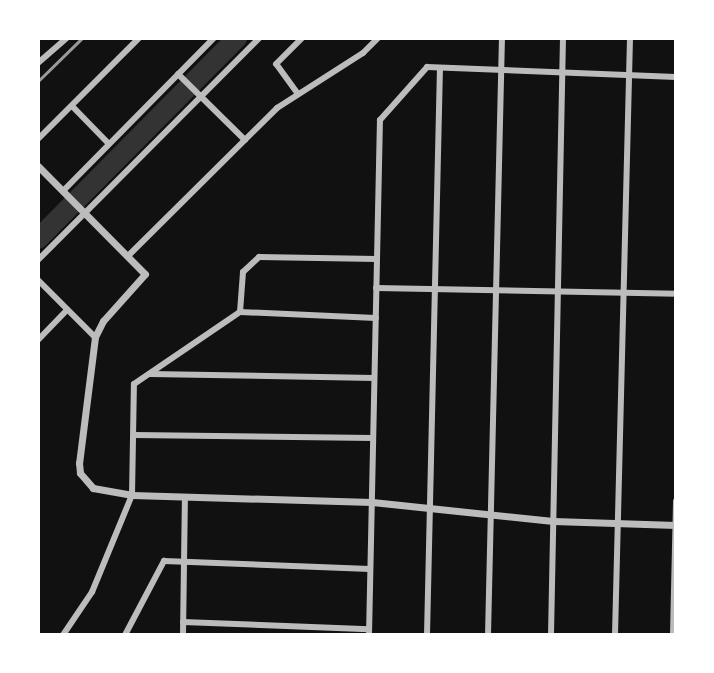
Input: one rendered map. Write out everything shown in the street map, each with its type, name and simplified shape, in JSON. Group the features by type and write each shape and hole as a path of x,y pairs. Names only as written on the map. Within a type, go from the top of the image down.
{"street":[{"path":"38,63 67,38"},
{"path":"38,139 139,38"},
{"path":"63,191 213,38"},
{"path":"38,260 259,38"},
{"path":"298,94 276,64 302,38"},
{"path":"128,256 277,108 363,53 378,38"},
{"path":"488,635 502,38"},
{"path":"551,635 563,38"},
{"path":"615,635 630,38"},
{"path":"183,622 369,632 380,120 427,67 676,77"},
{"path":"427,635 440,68"},
{"path":"178,74 245,140"},
{"path":"72,106 108,143"},
{"path":"38,166 145,274 103,321 95,337 79,468 93,488 132,495 372,502 553,521 676,525"},
{"path":"240,312 243,272 259,257 377,259"},
{"path":"38,280 95,337"},
{"path":"376,288 676,294"},
{"path":"38,340 67,310"},
{"path":"63,635 92,592 132,495 134,384 240,312 376,318"},
{"path":"149,374 374,378"},
{"path":"134,435 373,438"},
{"path":"183,635 185,497"},
{"path":"673,635 676,501"},
{"path":"125,635 164,561 370,569"}],"waterway":[{"path":"38,239 237,38"}],"railway":[{"path":"38,81 82,38"}]}
